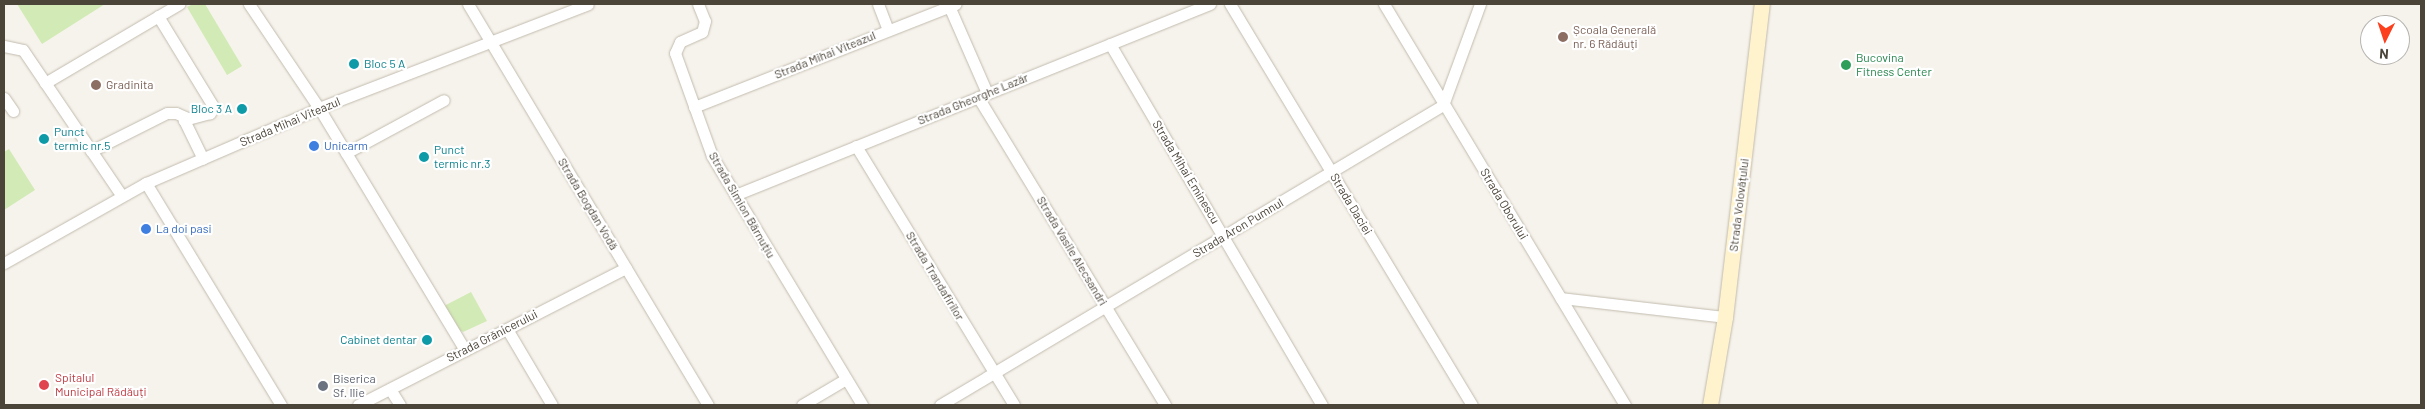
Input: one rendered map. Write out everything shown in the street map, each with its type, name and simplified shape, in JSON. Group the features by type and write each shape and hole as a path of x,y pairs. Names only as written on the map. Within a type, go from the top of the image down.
{"main road":[{"name":"Strada Volovățului","path":"1710,405 1725,317 1762,4"}],"street":[{"path":"46,83 179,4"},
{"path":"250,4 319,108 465,350"},
{"name":"Strada Bogdan Vodă","path":"468,4 708,405"},
{"name":"Strada Mihai Viteazul","path":"4,263 121,195 146,183 319,108 588,4"},
{"name":"Strada Simion Bărnuțiu","path":"698,4 705,21 702,32 680,42 675,52 712,156 862,405"},
{"path":"878,4 888,30"},
{"name":"Strada Gheorghe Lazăr","path":"735,195 1210,4"},
{"name":"Strada Daciei","path":"1230,4 1472,405"},
{"name":"Strada Oborului","path":"1384,4 1443,106 1625,405"},
{"path":"1443,106 1480,4"},
{"name":"Strada Mihai Viteazul","path":"694,107 952,5"},
{"name":"Strada Vasile Alecsandri","path":"952,5 983,95 1105,307 1165,405"},
{"path":"158,16 213,106 210,113 184,120"},
{"name":"Strada Mihai Eminescu","path":"1110,44 1322,405"},
{"path":"4,46 23,50 121,195"},
{"path":"4,98 13,112"},
{"path":"346,153 444,100"},
{"name":"Strada Aron Pumnul","path":"940,405 1443,106"},
{"path":"91,151 167,114 176,113 187,118 184,120 203,159"},
{"name":"Strada Trandafirilor","path":"856,146 1014,405"},
{"path":"146,183 281,405"},
{"name":"Strada Grănicerului","path":"358,405 626,268"},
{"path":"1561,298 1725,317"},
{"path":"506,329 552,405"},
{"path":"802,405 846,379"},
{"path":"390,389 400,405"}],"green space":[{"path":"17,4 105,4 42,44"},
{"path":"193,4 205,4 242,66 227,75 187,7"},
{"path":"9,149 35,190 4,210 4,152"},
{"path":"471,292 487,321 463,332 456,328 444,306"}],"place":[{"name":"Școala Generală nr. 6 Rădăuți","path":"1563,37"},
{"name":"Bloc 5 A","path":"354,64"},
{"name":"Bucovina Fitness Center","path":"1846,65"},
{"name":"Gradinita","path":"96,85"},
{"name":"Bloc 3 A","path":"242,109"},
{"name":"Punct termic nr.5","path":"44,139"},
{"name":"Unicarm","path":"314,146"},
{"name":"Punct termic nr.3","path":"424,157"},
{"name":"La doi pasi","path":"146,229"},
{"name":"Cabinet dentar","path":"427,340"},
{"name":"Spitalul Municipal Rădăuți","path":"44,385"},
{"name":"Biserica Sf. Ilie","path":"323,386"}]}
